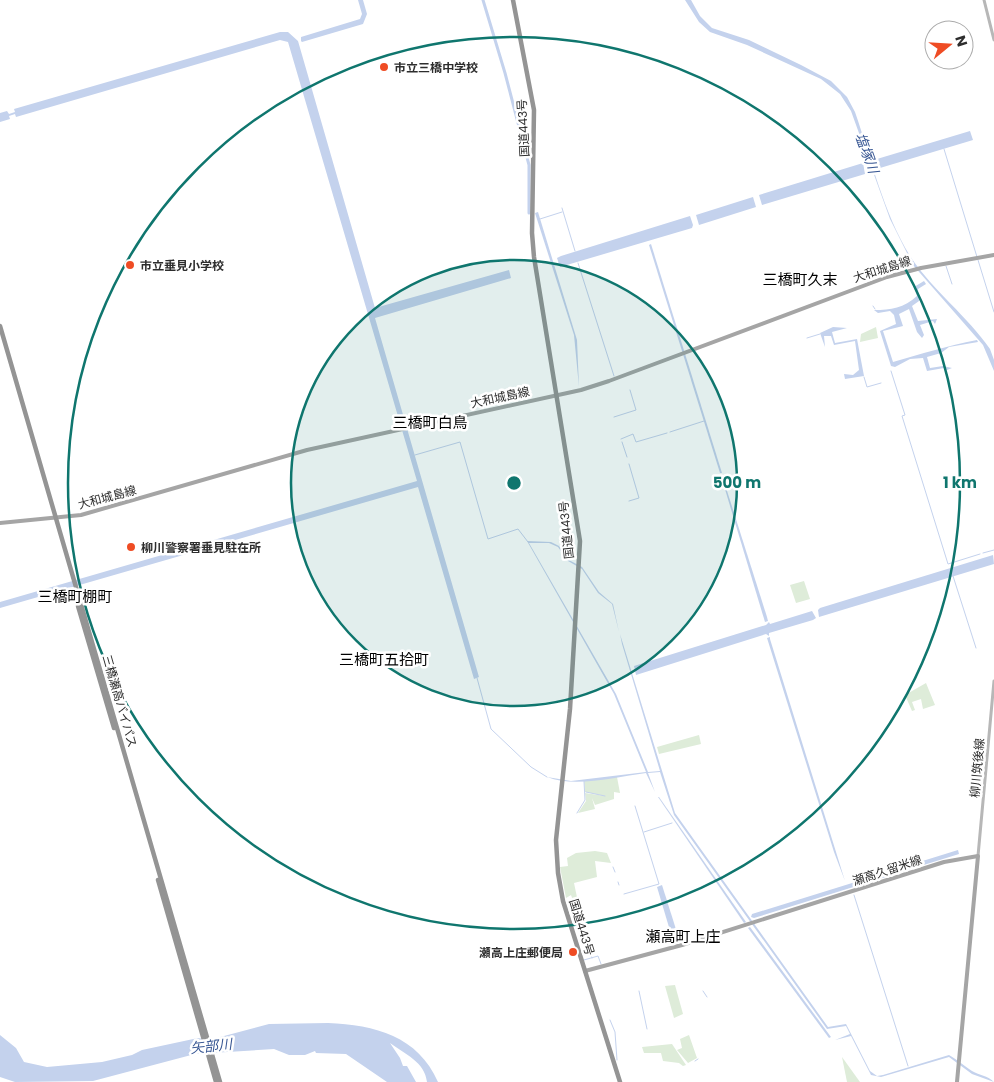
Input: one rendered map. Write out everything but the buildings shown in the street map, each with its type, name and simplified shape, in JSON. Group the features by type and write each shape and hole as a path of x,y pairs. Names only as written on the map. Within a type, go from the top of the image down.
{"highway":[{"name":"国道443号","path":"513,0 534,110 533,251 579,534 580,556 556,856 563,901 620,1082"},
{"name":"三橋瀬高バイパス","path":"0,326 54,518"},
{"name":"三橋瀬高バイパス","path":"0,336 199,1017 216,1082"},
{"name":"三橋瀬高バイパス","path":"199,1017 220,1082"}],"main road":[{"path":"984,0 994,40"},
{"name":"大和城島線","path":"0,523 54,518 105,509 300,452 557,395 609,381 849,290 919,268 994,255"},
{"name":"柳川筑後線","path":"978,856 994,681"},
{"path":"957,1082 978,856"},
{"name":"瀬高久留米線","path":"585,972 642,957 944,862 978,856"}],"green space":[{"path":"876,327 878,338 860,342 861,334"},
{"path":"804,581 810,599 796,603 790,585"},
{"path":"926,683 935,705 923,709 921,699 912,702 915,710 912,711 905,695"},
{"path":"699,735 701,744 659,754 657,747"},
{"path":"617,777 620,793 614,792 614,799 595,805 592,798 595,809 578,813 586,801 585,793 605,796 585,792 584,780"},
{"path":"595,851 607,853 611,863 595,861 597,877 574,883 578,902 574,903 571,895 566,898 560,867 568,866 567,858 576,853"},
{"path":"675,985 683,1014 674,1018 665,986"},
{"path":"689,1035 697,1058 688,1063 677,1050 682,1048 680,1039"},
{"path":"672,1044 686,1065 663,1061 661,1053 644,1053 642,1047"},
{"path":"842,1057 860,1082 847,1082"}],"water":[{"path":"358,0 363,0 367,14 363,24 301,41 301,37 360,19 362,14"},
{"name":"塩塚川","path":"685,0 691,0 700,16 712,28 749,40 801,65 831,81 847,97 855,112 886,206 902,242 920,270 990,349 994,360 994,371 983,345 913,265 890,219 851,111 840,94 821,79 747,45 710,32 699,22"},
{"path":"280,32 288,32 298,41 375,308 509,270 511,278 375,318 479,677 474,679 418,487 0,608 0,602 417,481 288,42 280,40 16,117 15,114 9,116 10,119 0,122 0,113 7,111 9,114 15,112 14,109"},
{"path":"970,131 973,140 880,168 877,159"},
{"path":"863,163 865,174 762,205 759,195"},
{"path":"753,197 756,207 699,225 696,215"},
{"path":"538,212 577,340 579,387 574,335 535,213"},
{"path":"690,216 692,228 560,267 557,258 561,256"},
{"path":"651,244 722,473 720,473 649,245"},
{"path":"924,281 926,284 918,289 919,301 912,306 918,321 937,319 935,324 933,321 920,325 924,335 922,338 917,332 909,309 899,314 903,326 883,331 893,362 945,347 977,340 978,342 949,347 941,353 927,357 930,368 943,366 952,368 947,370 944,368 927,371 923,358 910,359 895,367 891,366 880,331 896,324 894,315 890,311 878,313 874,310 892,309 902,306 917,296 914,287"},
{"path":"833,327 847,328 832,332 835,343 857,339 864,376 845,379 844,374 853,375 859,370 855,341 834,345 831,336 824,336 825,347 820,333"},
{"path":"721,476 767,617 768,621 765,622"},
{"path":"527,541 551,542 559,546 567,559 582,567 599,592 613,604 619,632 612,604 598,593 582,569 568,561 558,547 549,543 529,543 616,694 648,772 660,771 620,634 675,813 828,1027 846,1024 870,1071 877,1076 949,1055 972,1071 994,1082 972,1074 949,1057 881,1077 871,1075 851,1036 835,1040 850,1034 846,1026 827,1029 674,815 660,772 648,773 655,792 646,773 582,782 570,782 547,777 571,781 646,772 614,694"},
{"path":"993,555 994,564 819,617 818,610 820,608"},
{"path":"812,611 816,618 813,620 769,633 769,636 766,634 636,675 634,666 766,625 769,622 770,624"},
{"path":"770,637 845,881 834,852 767,638"},
{"path":"659,797 746,922 744,923"},
{"path":"958,850 959,854 898,873 897,869"},
{"path":"894,870 895,874 754,918 751,917 752,914"},
{"path":"662,885 680,942 674,944 657,887"},
{"path":"750,927 831,1037 829,1038 748,928"},
{"name":"矢部川","path":"328,1023 378,1030 393,1036 419,1054 429,1066 438,1082 427,1082 418,1064 390,1043 403,1066 407,1066 416,1082 387,1082 346,1054 316,1053 315,1051 305,1055 289,1055 274,1049 195,1054 93,1081 15,1082 0,1077 0,1035 16,1048 24,1062 47,1067 102,1062 132,1055 142,1050 198,1038 209,1040 269,1024"}],"waterway":[{"path":"483,0 505,73 529,165 529,213"},
{"path":"944,149 977,257"},
{"path":"562,208 575,251"},
{"path":"540,219 562,212"},
{"path":"978,260 994,312"},
{"path":"555,265 559,263"},
{"path":"578,263 614,376"},
{"path":"946,266 952,284"},
{"path":"807,338 820,334"},
{"path":"891,371 905,415 902,416 948,564 980,554"},
{"path":"864,377 867,387 881,383"},
{"path":"614,417 636,410 630,390"},
{"path":"670,432 704,421"},
{"path":"621,439 633,434 636,442 667,433"},
{"path":"415,455 460,442 488,539 518,529 528,542"},
{"path":"622,442 627,457"},
{"path":"629,464 639,498 629,501"},
{"path":"983,553 994,550"},
{"path":"953,576 976,648"},
{"path":"477,678 491,729 531,767 547,777"},
{"path":"577,813 585,800 584,781"},
{"path":"586,792 605,796"},
{"path":"624,894 659,884 635,806"},
{"path":"644,832 672,823"},
{"path":"613,867 615,872"},
{"path":"854,895 908,1066"},
{"path":"577,906 592,958"},
{"path":"584,960 598,956 601,964"},
{"path":"639,991 647,1029"},
{"path":"703,991 707,997"},
{"path":"610,1020 615,1032 617,1060"}],"place":[{"name":"市立三橋中学校","path":"384,67"},
{"name":"市立垂見小学校","path":"130,265"},
{"name":"柳川警察署垂見駐在所","path":"131,547"},
{"name":"瀬高上庄郵便局","path":"573,952"}],"district":[{"name":"三橋町久末","path":"800,279"},
{"name":"三橋町白鳥","path":"430,422"},
{"name":"三橋町棚町","path":"75,596"},
{"name":"三橋町五拾町","path":"384,659"},
{"name":"瀬高町上庄","path":"683,936"}]}
